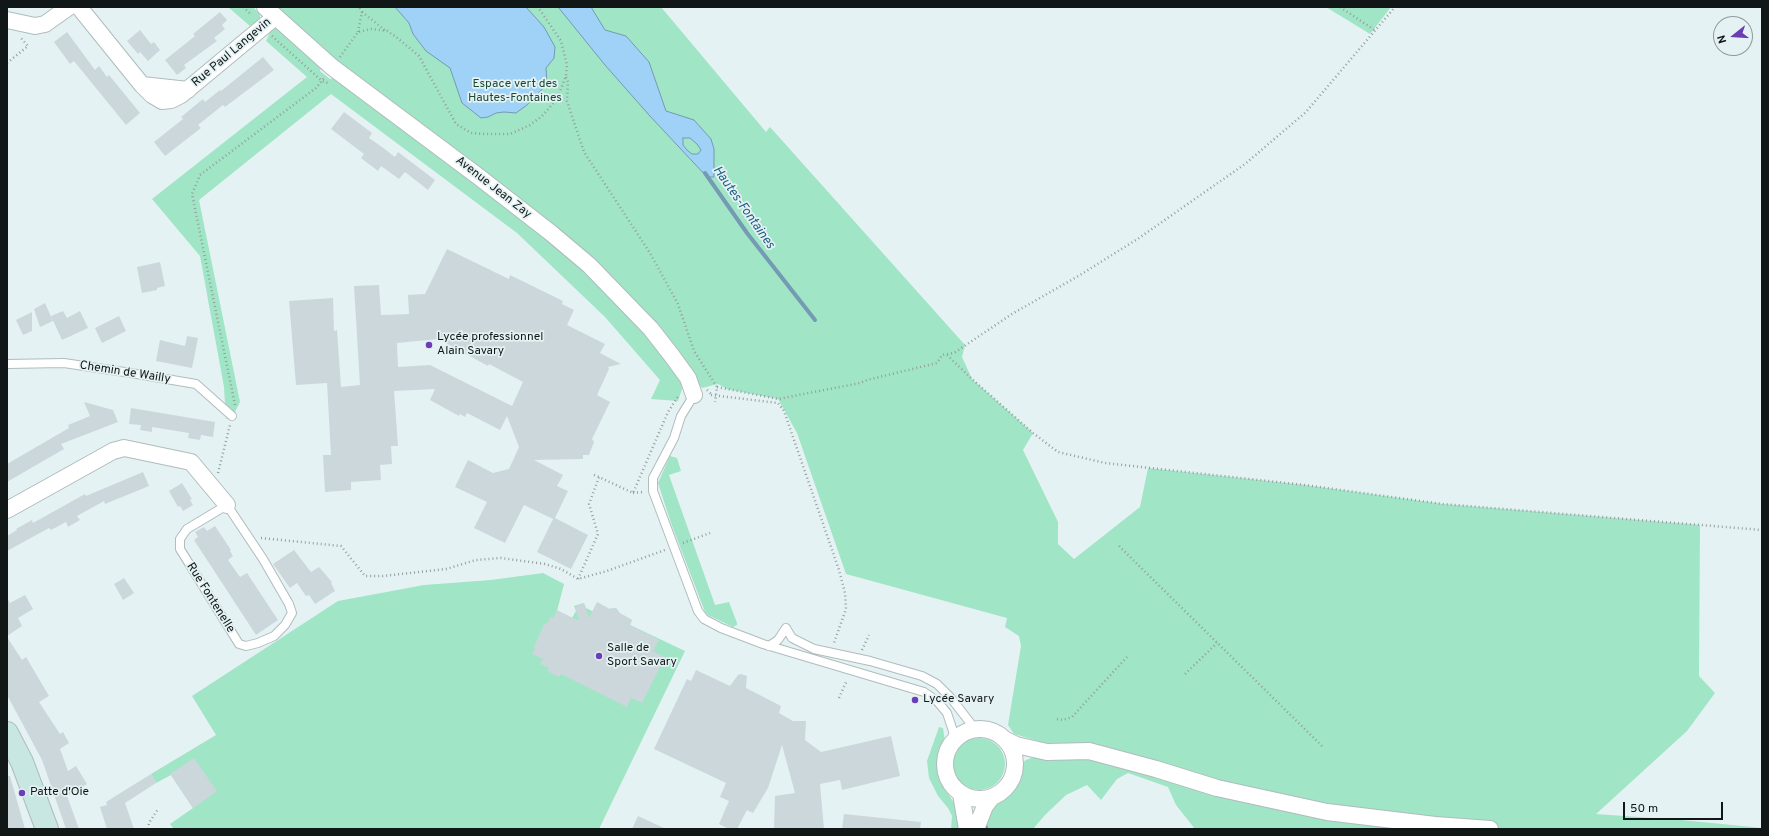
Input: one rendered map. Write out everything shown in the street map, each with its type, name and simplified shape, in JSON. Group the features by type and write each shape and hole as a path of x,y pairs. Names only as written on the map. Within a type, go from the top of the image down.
{"main road":[{"path":"7,733 22,762 47,829"}],"street":[{"path":"7,20 35,26 45,24 69,7"},
{"name":"Rue Paul Langevin","path":"79,7 142,85 188,90 261,29 270,12"},
{"name":"Avenue Jean Zay","path":"270,12 332,67 479,177 551,233 589,265 651,329 672,356 688,378 686,395"},
{"name":"Rue Fontenelle","path":"7,510 113,450 124,448 191,462 212,485 227,505"},
{"path":"992,797 976,799 961,794 950,784 944,769 946,753 954,740 967,730 975,728 995,732 1016,745 1047,752 1089,751 1126,760 1217,788 1327,812 1420,823 1490,829"},
{"path":"976,829 985,806 992,797 1005,789 1009,784 1015,768 1014,754 1006,740"},
{"path":"1015,768 1026,760 1047,752"},
{"path":"961,794 967,829"}],"lane":[{"name":"Chemin de Wailly","path":"7,364 64,364 196,384 232,416"},
{"path":"686,395 674,438 653,478 653,491 698,611 704,619 721,628 769,646 924,692 937,701 947,713 953,731 954,740"},
{"name":"Rue Fontenelle","path":"227,505 289,604 292,613 285,626 274,636 258,643 246,646 239,644 180,549 180,539 188,528 227,505"},
{"path":"769,646 778,640 786,628 792,638 814,649 870,661 922,676 937,684 975,728"}],"path":[{"path":"243,7 255,17 261,29 273,37 322,81 333,86"},
{"path":"359,7 362,12 419,56 456,124 470,133 485,134 510,134 530,125 547,111 557,99 561,90 568,66 561,41 538,7"},
{"path":"1340,7 1376,31"},
{"path":"566,76 568,82 566,94 575,128 584,152 650,253 678,304 694,351 717,387 778,399 860,383 937,363 942,355 954,353 1012,314 1080,275 1139,238 1245,164 1306,112 1395,7"},
{"path":"212,485 216,482 235,406 192,194 200,175 316,88 358,32 362,12"},
{"path":"358,32 371,29 386,31"},
{"path":"7,63 28,46 20,36"},
{"path":"561,90 566,94"},
{"path":"947,355 1033,433 1058,452 1105,463 1305,485 1443,504 1762,530"},
{"path":"715,402 714,396 717,387"},
{"path":"594,475 633,493 668,412 686,395"},
{"path":"714,396 778,404 784,411 836,562 845,594 846,610 830,653"},
{"path":"578,579 598,534 588,504 599,477"},
{"path":"245,532 267,540 341,546 365,576 383,576 446,569 476,560 501,558 545,564 561,569 578,579 606,571 710,533"},
{"path":"1119,546 1323,747"},
{"path":"1185,674 1217,643"},
{"path":"1058,720 1072,717 1126,658"},
{"path":"148,829 149,823 158,809"}],"green space":[{"path":"228,7 253,7 260,14 260,21 250,26"},
{"name":"Espace vert des Hautes-Fontaines","path":"275,7 661,7 766,132 770,127 965,345 962,357 972,379 1033,433 1023,450 1058,522 1058,544 1074,559 1140,507 1148,468 1305,485 1443,504 1700,525 1699,676 1715,693 1687,731 1596,814 1681,820 1762,829 1195,829 1176,805 1168,787 1128,773 1117,779 1101,800 1087,785 1066,795 1033,829 982,829 992,797 1005,789 1009,784 1015,768 1026,760 1047,752 1038,741 1014,734 1008,725 1021,646 1019,636 1005,627 1007,618 846,574 797,433 778,399 727,389 718,384 702,388 657,326 355,78"},
{"path":"1326,7 1391,7 1370,34"},
{"path":"276,28 321,68 320,71 330,79 333,78 424,144 570,257 608,292 654,345 681,381 682,389 678,401 651,399 660,380 605,317 517,233 331,94 199,200 240,402 233,416 226,419 224,387 200,256 152,199 307,77 266,41 271,30"},
{"path":"670,456 677,458 681,471 669,475 715,605 729,602 737,623 737,625 733,627 708,615 705,612 671,523 658,483"},
{"path":"543,573 564,584 557,611 572,618 576,611 574,606 584,603 586,608 592,611 616,608 619,613 632,620 630,625 685,651 599,829 174,829 170,824 193,808 171,775 156,783 151,774 216,735 192,696 338,601 424,585 491,580"},
{"path":"939,727 943,728 945,741 937,763 941,784 960,811 963,829 951,829 952,816 948,808 938,796 929,778 927,761"},
{"path":"979,738 993,742 1001,750 1005,764 1001,778 993,786 979,790 965,786 957,778 953,764 957,750 965,742"}],"water":[{"path":"395,7 526,7 544,27 555,47 554,58 546,68 547,84 527,105 516,113 496,113 488,117 481,118 462,103 450,68 426,51 413,34 409,23"},
{"path":"558,7 591,7 605,30 626,36 649,62 666,111 694,120 711,139 714,149 714,177 707,177 605,65","holes":["683,138 690,138 701,150 698,154 692,154 683,145"]}],"building":[{"path":"220,12 227,20 222,25 225,29 214,38 217,41 184,65 186,68 177,75 165,60 195,36 193,34"},
{"path":"140,30 151,44 154,42 160,50 148,61 140,52 138,54 127,41"},
{"path":"67,32 95,70 99,66 107,77 109,75 140,113 126,125 74,61 70,64 54,42"},
{"path":"263,57 274,70 225,107 223,105 198,125 201,128 165,156 154,142 183,119 181,117 203,99 205,102 220,90 221,91"},
{"path":"344,112 372,133 369,138 395,157 398,152 435,180 428,190 405,172 399,179 381,166 378,171 361,158 364,154 331,129"},
{"path":"447,249 509,279 510,275 563,301 562,304 574,310 567,325 605,344 600,353 621,364 608,367 609,369 597,395 610,402 592,439 594,442 589,455 583,455 583,459 534,460 563,475 557,486 568,491 555,518 588,535 571,569 537,552 553,519 524,505 505,543 474,528 487,502 455,487 468,460 493,473 509,469 519,447 507,416 500,430 467,413 465,417 460,414 459,416 430,400 435,389 394,391 398,446 391,446 392,464 380,465 381,480 351,482 351,490 325,492 323,455 331,455 327,383 296,385 289,301 333,298 334,331 337,330 341,387 360,385 354,286 379,285 381,315 409,314 408,295 425,294","holes":["438,339 488,366 489,364 523,382 512,406 430,365 398,367 397,343"]},
{"path":"160,262 165,286 157,288 157,290 142,293 137,267"},
{"path":"45,303 53,321 40,327 34,309"},
{"path":"63,311 67,318 80,311 88,328 62,340 51,316"},
{"path":"32,312 32,331 23,335 16,320"},
{"path":"119,316 126,331 102,343 95,328"},
{"path":"187,336 198,338 192,368 156,361 160,340 185,346"},
{"path":"84,402 113,410 118,422 61,444 64,449 7,482 7,464 69,428 68,425 90,416"},
{"path":"131,408 215,422 213,437 201,435 200,440 188,438 189,433 152,427 152,432 140,430 141,425 129,424"},
{"path":"143,472 149,486 105,504 104,501 77,516 80,520 68,527 66,522 51,530 49,528 7,551 7,536 17,530 16,529 32,520 33,523 85,494 86,496"},
{"path":"182,483 192,499 190,500 193,505 183,511 180,506 178,507 169,491"},
{"path":"215,526 231,550 230,551 233,556 228,560 240,577 247,573 278,620 256,635 194,540 198,537 195,532 204,527 207,531"},
{"path":"294,550 311,572 319,567 332,582 331,583 335,591 315,604 309,595 306,596 297,583 290,588 273,564"},
{"path":"124,578 134,593 123,600 114,584"},
{"path":"25,595 33,609 18,618 22,626 7,636 7,597 10,603"},
{"name":"Salle de Sport Savary","path":"597,602 610,609 616,608 620,613 632,620 630,625 659,640 653,651 665,657 642,703 631,698 627,707 561,674 559,677 547,671 549,668 540,664 543,659 532,654 544,624 548,623 550,617 553,618 557,610 579,621 575,607 584,603 589,618"},
{"path":"7,637 22,660 26,657 49,696 39,702 60,734 63,732 69,743 60,749 68,771 76,766 87,784 67,796 79,829 66,829 42,760 7,695"},
{"path":"696,670 730,686 738,675 741,674 747,676 746,688 781,706 779,713 793,721 806,721 805,740 821,752 891,736 900,776 842,790 840,780 820,784 824,829 774,829 775,796 795,793 782,745 768,788 753,813 747,810 737,829 729,829 719,824 729,801 720,797 726,783 654,749 687,679 691,681"},
{"path":"194,758 217,791 193,808 170,774"},
{"path":"151,774 156,783 125,803 134,829 107,829 100,807 107,805 106,802"},
{"path":"7,776 10,776 25,829 7,829"},
{"path":"844,814 921,822 920,829 842,829"},
{"path":"638,816 666,829 632,829"}],"waterway":[{"name":"Hautes-Fontaines","path":"705,173 747,233 815,320"}],"place":[{"name":"Lycée professionnel Alain Savary","path":"429,345"},
{"name":"Salle de Sport Savary","path":"599,656"},
{"name":"Lycée Savary","path":"915,700"},
{"name":"Patte d'Oie","path":"22,793"}]}
